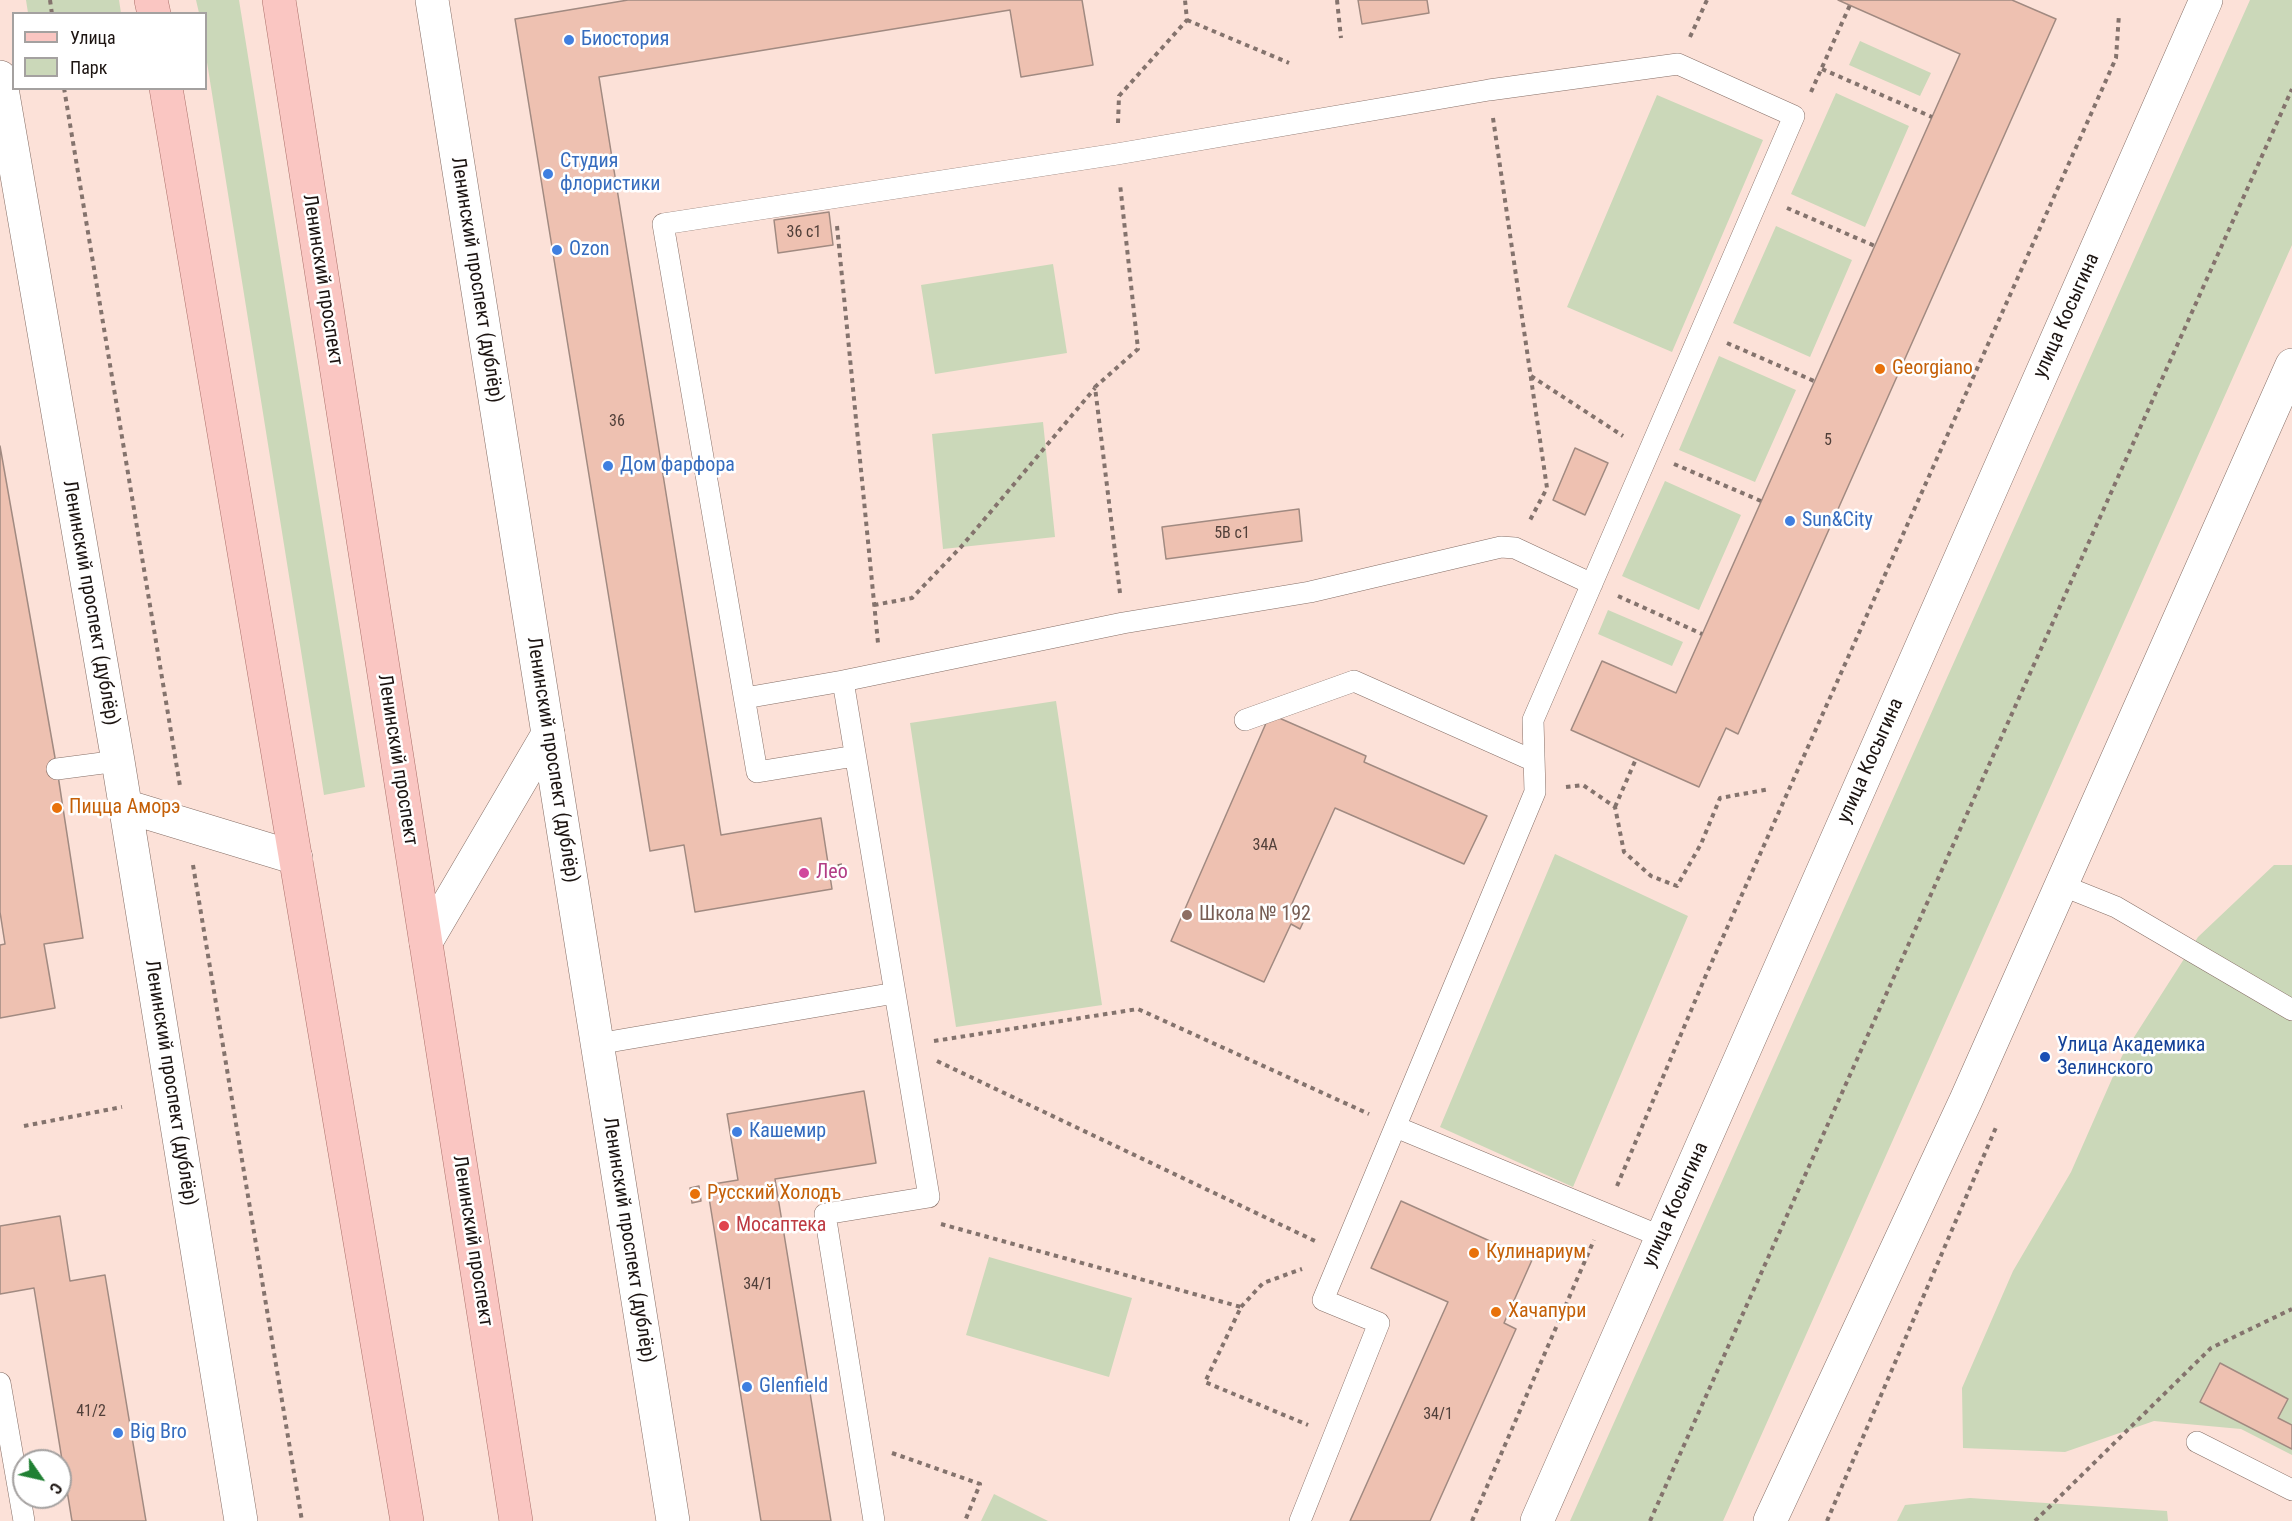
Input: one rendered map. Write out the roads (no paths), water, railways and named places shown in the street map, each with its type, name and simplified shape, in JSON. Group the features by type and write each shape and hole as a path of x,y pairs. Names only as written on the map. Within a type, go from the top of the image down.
{"main road":[{"name":"Ленинский проспект","path":"279,0 516,1521"},
{"path":"166,90 407,1521"}],"street":[{"name":"Ленинский проспект (дублёр)","path":"432,0 673,1521"},
{"name":"улица Косыгина","path":"1537,1521 2206,0"},
{"name":"Ленинский проспект (дублёр)","path":"0,77 118,761 242,1521"},
{"path":"1770,1521 1966,1100 2292,364"},
{"path":"426,942 548,734"},
{"path":"125,806 296,858"}],"lane":[{"path":"855,756 757,772 663,224 834,195 1117,153 1489,90 1678,64 1794,116 1533,720 1535,792 1323,1300 1379,1323 1300,1521"},
{"path":"745,698 843,681 1123,623 1310,592 1479,550 1515,548 1592,584"},
{"path":"843,681 928,1197 825,1214 874,1521"},
{"path":"1245,720 1354,681 1534,761"},
{"path":"57,769 118,761"},
{"path":"2061,885 2116,907 2292,1010"},
{"path":"597,1044 895,993"},
{"path":"1396,1126 1662,1237"},
{"path":"0,1383 24,1521"},
{"path":"2197,1442 2292,1490"}],"place":[{"name":"Биостория","path":"569,40"},
{"name":"Студия флористики","path":"548,174"},
{"name":"Ozon","path":"557,250"},
{"name":"Georgiano","path":"1880,369"},
{"name":"Дом фарфора","path":"608,466"},
{"name":"Sun&City","path":"1790,521"},
{"name":"Пицца Аморэ","path":"57,808"},
{"name":"Лео","path":"804,873"},
{"name":"Школа № 192","path":"1187,915"},
{"name":"Улица Академика Зелинского","path":"2045,1057"},
{"name":"Кашемир","path":"737,1132"},
{"name":"Русский Холодъ","path":"695,1194"},
{"name":"Мосаптека","path":"724,1226"},
{"name":"Кулинариум","path":"1474,1253"},
{"name":"Хачапури","path":"1496,1312"},
{"name":"Glenfield","path":"747,1387"},
{"name":"Big Bro","path":"118,1433"}]}
